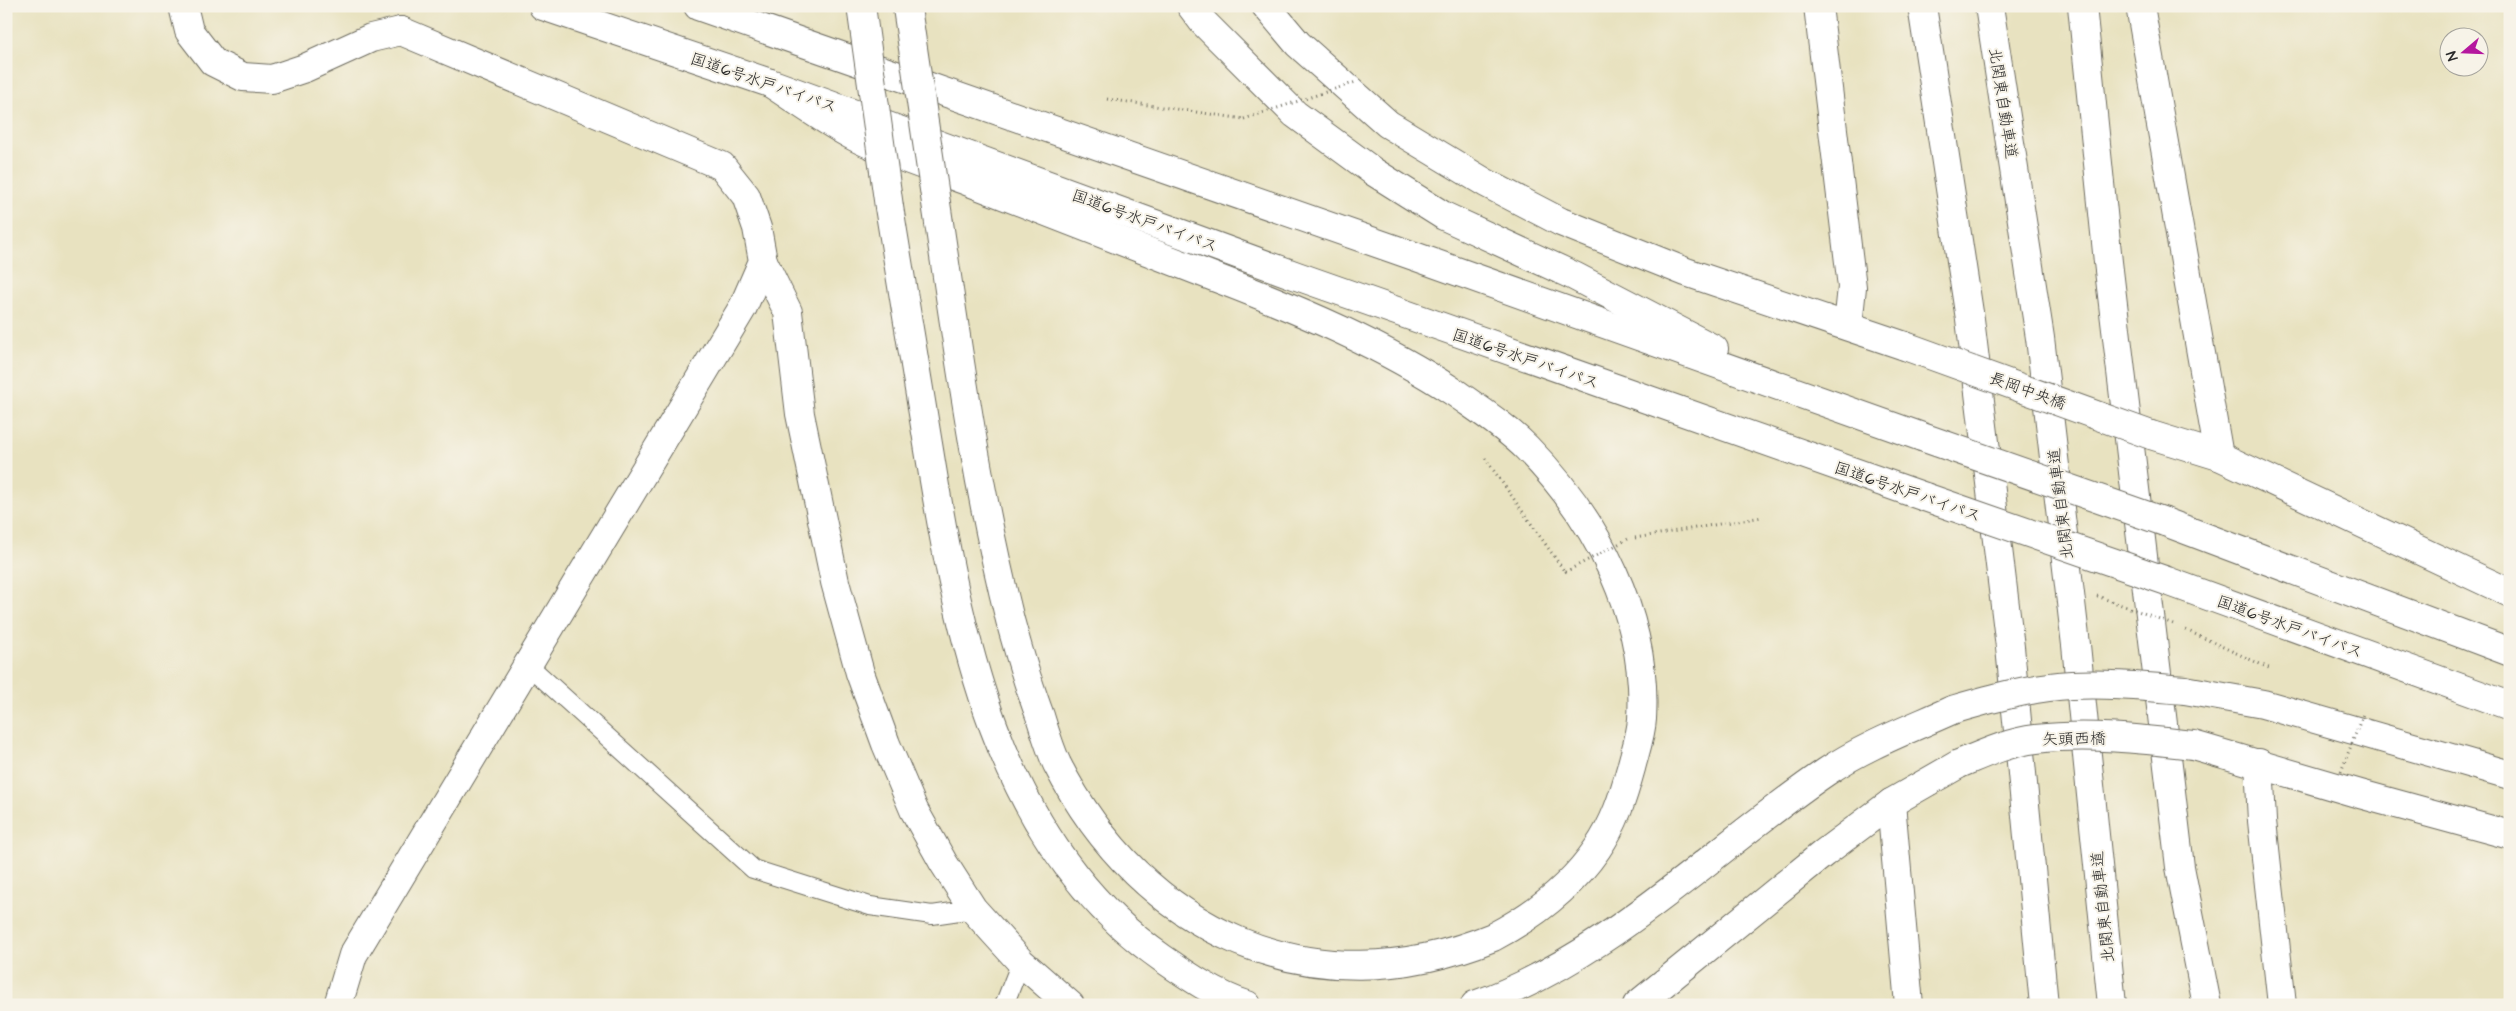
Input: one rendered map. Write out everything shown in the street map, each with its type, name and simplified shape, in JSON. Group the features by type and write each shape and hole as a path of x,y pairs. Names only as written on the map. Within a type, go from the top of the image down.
{"main road":[{"path":"183,6 189,31 212,62 243,77 272,79 305,68 371,38 401,31 722,166 746,196 757,228 763,261 788,312 800,414 835,582 860,673 886,744 914,810 973,910 1021,962 1070,1005"},
{"name":"国道6号水戸バイパス","path":"543,6 770,83 1306,280 1925,498 2167,581 2510,706"},
{"path":"698,6 1414,256 2165,522 2510,652"},
{"path":"861,6 889,207 945,548 980,693 1006,760 1037,818 1067,865 1106,912 1150,949 1192,979 1247,1005"},
{"path":"1191,6 1203,22 1295,114 1397,187 1444,216 1574,276 1805,396"},
{"name":"長岡中央橋","path":"1266,6 1298,44 1388,124 1486,183 1561,222 1677,269 1905,346 2151,436 2220,456 2510,593"},
{"path":"1818,6 1852,287 1848,326"},
{"path":"1922,6 1970,319 2009,638 2044,1005"},
{"name":"北関東自動車道","path":"1989,6 2040,338 2076,645 2112,1005"},
{"path":"2082,6 2108,262 2179,857 2207,1005"},
{"path":"2140,6 2220,456"},
{"path":"770,83 856,138 1295,308 1375,346 1441,384 1485,413 1526,446 1588,524 1615,577 1634,626 1642,674 1642,725 1620,809 1596,850 1561,892 1513,927 1464,953 1411,968 1364,976 1306,972 1248,953 1187,922 1139,881 1098,831 1055,761 1022,666 991,546 969,423 939,223 907,7"},
{"path":"338,1005 353,955 743,307 763,261"},
{"path":"1475,1005 1506,994 1555,970 1606,939 1827,771 1890,737 1952,710 1999,696 2070,685 2130,685 2185,690 2263,704 2510,775"},
{"name":"矢頭西橋","path":"1637,1005 1824,853 1891,803 1959,764 1998,748 2034,739 2121,737 2193,745 2360,794 2510,835"},
{"path":"2259,763 2262,820 2282,1005"},
{"path":"1891,803 1909,1005"}],"lane":[{"path":"527,664 754,869 870,906 932,915 973,910"},
{"path":"1004,1005 1021,962"}],"path":[{"path":"1107,99 1244,119 1356,82"},
{"path":"1480,451 1565,572 1628,540 1762,517"},
{"path":"2115,602 2242,655"},
{"path":"2341,772 2363,714"}]}
